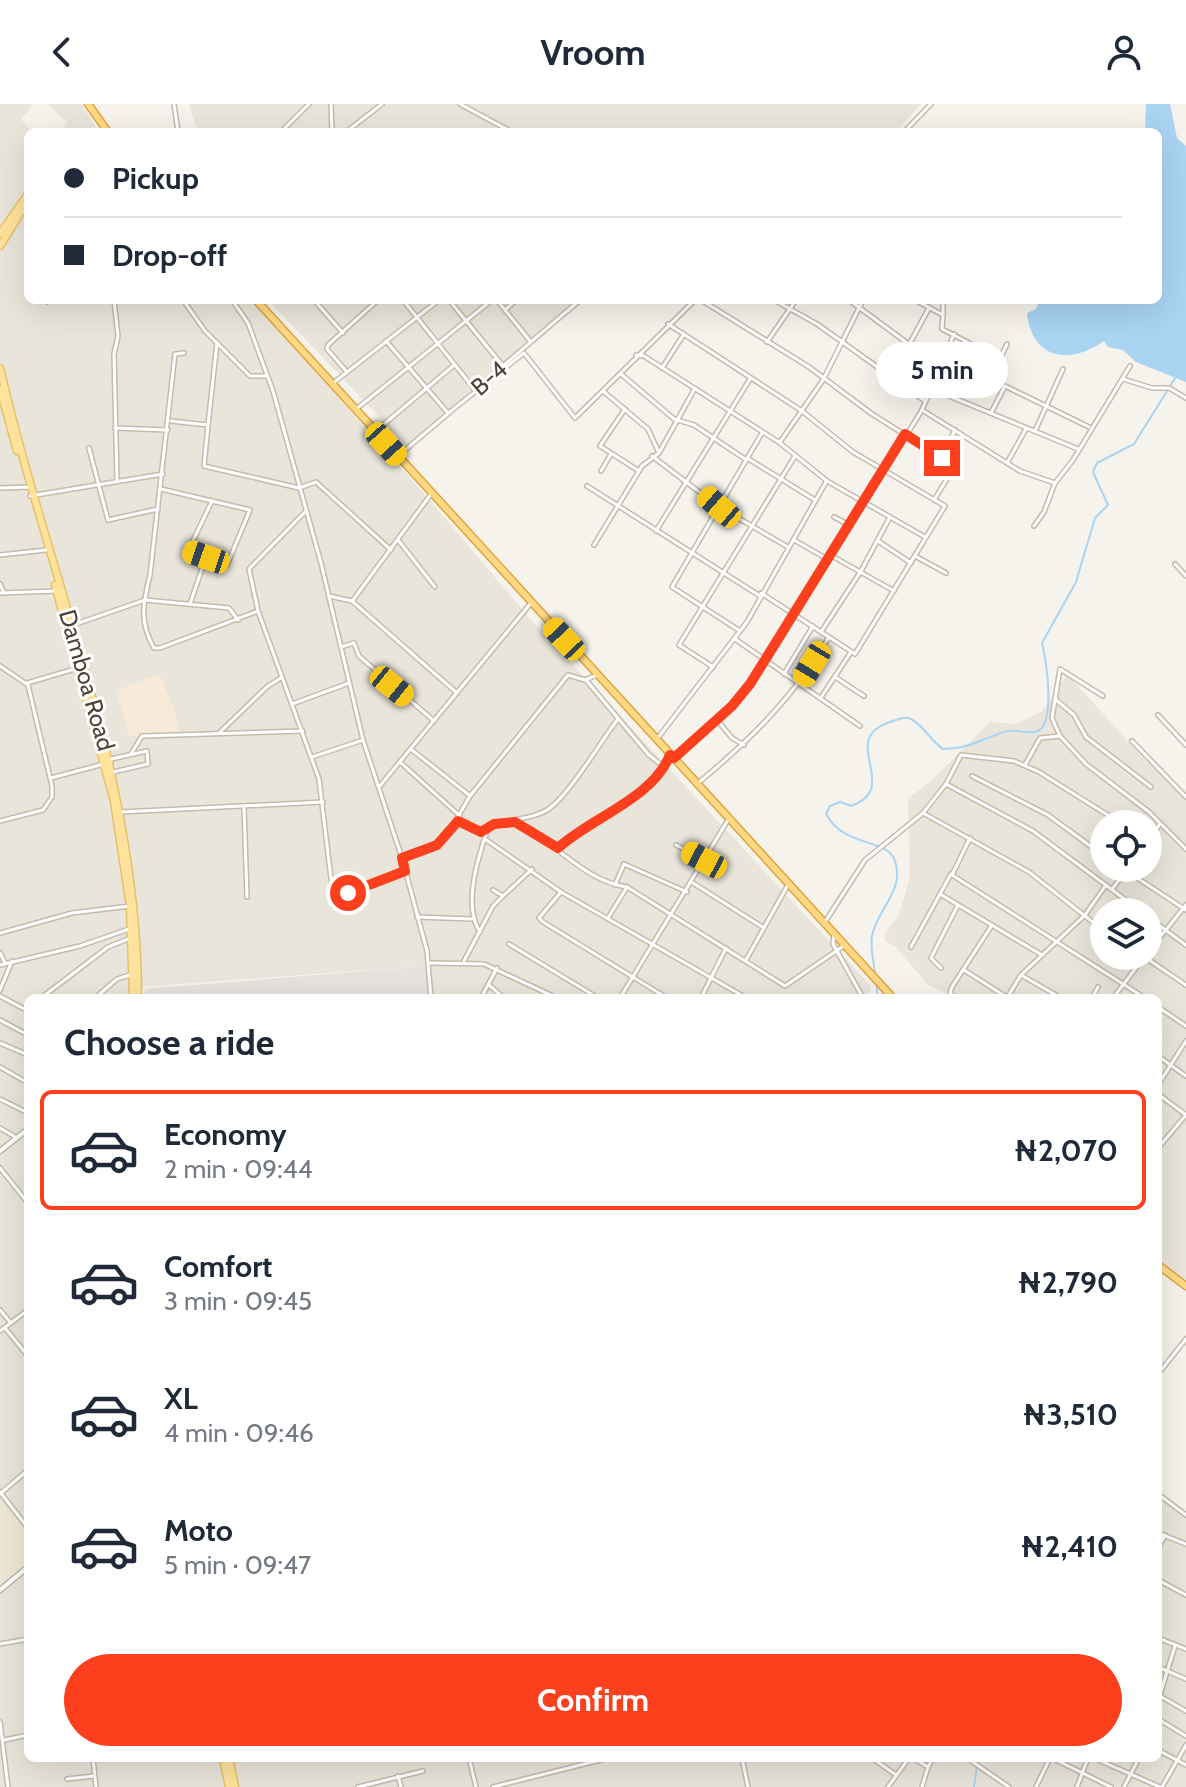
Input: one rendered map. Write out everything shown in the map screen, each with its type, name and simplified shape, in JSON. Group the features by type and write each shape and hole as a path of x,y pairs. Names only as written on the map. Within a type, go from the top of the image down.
{"highway":[{"path":"88,104 105,128"},
{"path":"96,117 99,128"},
{"path":"260,304 889,994"},
{"path":"1162,1268 1186,1286"}],"main road":[{"path":"0,234 24,200"},
{"path":"0,246 24,207"},
{"name":"Damboa Road","path":"0,368 31,496 59,591 73,625 82,667"},
{"name":"Damboa Road","path":"0,389 29,487"},
{"name":"Damboa Road","path":"31,496 113,772 135,915 136,994"},
{"name":"Damboa Road","path":"110,762 130,906 136,994"},
{"path":"227,1762 232,1787"}],"street":[{"path":"174,104 177,128"},
{"path":"285,128 309,104"},
{"path":"331,104 332,128"},
{"path":"351,128 382,104"},
{"path":"460,104 505,128"},
{"path":"908,128 931,104"},
{"path":"114,304 118,336 114,354 117,480"},
{"path":"186,304 217,343 250,376 267,376"},
{"path":"235,304 248,323 267,376 299,488 329,596 363,740 402,858 430,963 431,994"},
{"path":"318,304 343,333"},
{"path":"347,372 327,349 374,304"},
{"path":"406,304 475,390"},
{"path":"332,384 434,304"},
{"path":"452,304 503,366"},
{"path":"355,410 436,342 489,304"},
{"path":"499,304 531,342"},
{"path":"505,310 512,304"},
{"name":"B-4","path":"397,456 575,304"},
{"path":"386,341 449,412 524,353 575,418 690,304"},
{"path":"707,304 955,466 934,500"},
{"path":"780,304 844,342 924,403 954,334"},
{"path":"767,342 793,304"},
{"path":"855,304 941,368"},
{"path":"780,442 824,378 861,304"},
{"path":"922,304 943,315"},
{"path":"943,304 942,329 1000,359 1007,344"},
{"path":"894,382 929,308"},
{"path":"587,486 723,575 760,594 855,654 945,506 884,471 802,411 668,324"},
{"path":"662,368 684,334"},
{"path":"217,343 204,466 299,488 316,482 391,550"},
{"path":"168,430 175,354 184,353"},
{"path":"636,355 780,442 827,481 925,537"},
{"path":"943,361 997,387"},
{"path":"375,432 453,366"},
{"path":"1034,526 1044,512 1055,483 1130,366"},
{"path":"1034,432 1063,369"},
{"path":"621,374 660,408 816,500"},
{"path":"1122,378 1152,388 1169,388 1186,398"},
{"path":"656,531 750,379"},
{"path":"991,413 1005,386 1090,427"},
{"path":"558,848 595,819 662,775 672,756 717,720 767,661 793,614 922,410 931,388"},
{"path":"931,388 1078,449"},
{"path":"594,545 639,471 652,456 659,453 694,390"},
{"path":"603,391 648,429 659,453"},
{"path":"625,409 600,446 639,471"},
{"path":"922,410 1007,463 1055,483"},
{"path":"208,425 169,420 143,625 154,648 238,621 258,611"},
{"path":"115,428 168,430"},
{"path":"1007,463 1026,429"},
{"path":"942,458 955,430"},
{"path":"740,631 672,587 763,433"},
{"path":"89,448 101,483 108,520 158,509"},
{"path":"601,471 611,454"},
{"path":"652,456 719,507 789,547"},
{"path":"713,667 679,645 795,456"},
{"path":"31,496 163,474"},
{"path":"657,739 735,639 827,481"},
{"path":"0,488 29,487"},
{"path":"161,489 212,501 250,510 227,565 188,551 212,501"},
{"path":"352,601 431,494"},
{"path":"305,512 249,569 258,611 312,757 323,802 332,887 348,893 405,871"},
{"path":"834,517 851,526"},
{"path":"821,632 861,571 890,517"},
{"path":"398,540 435,587"},
{"path":"793,540 861,571 894,591"},
{"path":"878,541 911,563"},
{"path":"0,555 46,550"},
{"path":"915,556 946,573"},
{"path":"190,604 206,557"},
{"path":"1175,564 1186,576"},
{"path":"0,584 2,593 59,591"},
{"path":"329,596 352,601 457,693"},
{"path":"73,625 145,600 229,608 238,621"},
{"path":"379,787 531,603"},
{"path":"784,674 813,626"},
{"path":"697,784 744,745 800,684 829,637"},
{"path":"735,639 860,726"},
{"path":"341,647 354,643 359,656 434,721"},
{"path":"821,697 851,652"},
{"path":"0,666 27,683 51,778 52,797 43,810 0,821"},
{"path":"27,683 82,667"},
{"path":"1103,696 1062,669 1057,674 1052,718 1060,736 1086,764 1143,810"},
{"path":"402,858 437,845 459,819 470,796 556,686 568,675 585,680 665,768"},
{"path":"585,680 597,675"},
{"path":"219,733 257,695 283,677"},
{"path":"835,677 864,696"},
{"path":"292,704 350,683"},
{"path":"1054,698 1074,715 1086,737 1151,787"},
{"path":"1158,715 1186,745"},
{"path":"480,932 472,919 471,901 487,831 494,824 515,822 549,809 618,719"},
{"path":"717,720 732,738 744,745"},
{"path":"131,754 142,736 303,731"},
{"path":"1025,766 1040,738 1060,736"},
{"path":"312,757 363,740"},
{"path":"1132,741 1186,797"},
{"path":"51,778 146,750 148,764 113,772"},
{"path":"412,750 470,796"},
{"path":"825,922 865,860 923,813 946,784 961,755 1025,766 1102,810"},
{"path":"401,763 459,819 475,831 487,831"},
{"path":"972,776 1048,815 1090,846"},
{"path":"946,784 1033,831 1124,898"},
{"path":"121,812 323,802"},
{"path":"244,806 247,897"},
{"path":"923,813 1029,872 1090,919"},
{"path":"622,994 730,818"},
{"path":"515,822 558,848 595,877 627,887 785,986 845,945"},
{"path":"1162,826 1186,849"},
{"path":"911,947 970,838"},
{"path":"485,839 561,892 740,994"},
{"path":"676,845 704,860"},
{"path":"615,885 624,864 687,892"},
{"path":"464,962 493,906 532,869"},
{"path":"951,874 1139,994"},
{"path":"1112,889 1118,882"},
{"path":"1147,882 1185,908 1162,935"},
{"path":"692,883 764,928"},
{"path":"745,960 789,883"},
{"path":"1009,994 1021,975 1085,915 1106,885"},
{"path":"608,919 627,887"},
{"path":"493,890 503,896"},
{"path":"561,892 539,919 558,934 660,994"},
{"path":"940,894 1042,955"},
{"path":"941,968 931,958 958,905"},
{"path":"0,933 72,913 130,906"},
{"path":"417,917 472,919"},
{"path":"951,994 992,925"},
{"path":"0,953 3,964 80,946 132,928"},
{"path":"1162,929 1186,945"},
{"path":"834,933 833,944 861,994"},
{"path":"46,994 108,947 132,939"},
{"path":"509,944 591,994"},
{"path":"703,994 726,948"},
{"path":"0,990 12,961"},
{"path":"430,963 464,962 497,968 550,994"},
{"path":"1162,967 1186,985"},
{"path":"483,994 497,968"},
{"path":"964,970 1001,994"},
{"path":"1116,994 1133,970"},
{"path":"100,994 117,979 133,974"},
{"path":"1021,975 1054,994"},
{"path":"489,985 499,994"},
{"path":"1094,994 1098,987"},
{"path":"0,996 24,1008"},
{"path":"1162,1010 1186,1026"},
{"path":"0,1020 24,1033"},
{"path":"1162,1079 1186,1041"},
{"path":"0,1043 24,1053"},
{"path":"1162,1059 1186,1076"},
{"path":"0,1067 24,1081"},
{"path":"1162,1097 1186,1115 1162,1143"},
{"path":"0,1099 24,1111"},
{"path":"0,1128 17,1138"},
{"path":"0,1151 24,1132"},
{"path":"0,1168 24,1198"},
{"path":"0,1310 11,1323"},
{"path":"0,1331 24,1313"},
{"path":"5,1328 24,1351"},
{"path":"1162,1369 1186,1339"},
{"path":"24,1473 0,1492 24,1523"},
{"path":"1162,1497 1186,1515"},
{"path":"1162,1534 1186,1544"},
{"path":"1162,1541 1165,1535"},
{"path":"0,1590 24,1570"},
{"path":"1162,1582 1186,1595"},
{"path":"0,1644 24,1640"},
{"path":"1162,1640 1184,1649 1186,1641"},
{"path":"1162,1687 1175,1646"},
{"path":"1162,1669 1186,1679"},
{"path":"1162,1699 1186,1711"},
{"path":"0,1722 8,1787"},
{"path":"1162,1722 1186,1736"},
{"path":"3,1740 24,1736"},
{"path":"1100,1762 1161,1787 1186,1745"},
{"path":"1162,1752 1186,1765"},
{"path":"93,1762 96,1787"},
{"path":"470,1762 476,1787"},
{"path":"493,1787 592,1762"},
{"path":"743,1762 748,1787"},
{"path":"878,1762 896,1775"},
{"path":"888,1787 907,1762"},
{"path":"919,1762 928,1767"},
{"path":"922,1787 931,1762"},
{"path":"974,1762 1009,1787"},
{"path":"1036,1787 1052,1762"},
{"path":"1061,1762 1111,1787"},
{"path":"1077,1787 1089,1762"},
{"path":"1124,1787 1137,1762"},
{"path":"358,1787 423,1771"},
{"path":"0,1777 7,1776"},
{"path":"67,1779 94,1776"},
{"path":"398,1776 401,1787"}],"shaded area":[{"path":"0,104 34,104 21,119 29,128 24,128 24,304 255,304 428,498 532,621 871,986 869,994 427,994 426,966 135,987 135,994 24,994 24,1762 227,1762 231,1787 0,1787"},
{"path":"48,104 81,104 96,128 63,128 67,122"},
{"path":"189,104 921,104 900,128 197,128"},
{"path":"272,304 581,304 407,446"},
{"path":"159,674 174,708 179,733 129,736 116,691"},
{"path":"1067,674 1144,759 1186,798 1186,1280 1162,1265 1162,994 946,994 927,984 897,948 885,941 885,934 899,914 910,877 908,799 933,779 990,722 1015,724 1043,711"},
{"path":"427,966 427,994 144,994 145,989"},
{"path":"1162,1497 1186,1516 1186,1787 237,1787 229,1762 1162,1762"},
{"path":"0,1499 24,1528 24,1566 0,1586"}],"water":[{"path":"1146,104 1170,104 1177,138 1186,146 1186,382 1136,362 1123,350 1108,347 1104,341 1078,353 1055,354 1036,341 1027,313 1036,309 1038,304 1162,304 1162,128 1145,128"}],"waterway":[{"path":"875,974 872,936 896,882 895,861 884,849 854,838 834,825 826,814 830,806 840,802 851,806 866,798 872,787 869,739 876,729 893,721 911,719 943,749 970,745 1008,731 1034,732 1044,725 1048,690 1042,643 1076,582 1095,518 1108,505 1093,472 1097,463 1134,444 1177,375"},
{"path":"877,984 877,994"},
{"path":"974,1787 977,1762"}],"route":[{"path":"348,893 405,871 402,858 437,845 458,821 481,832 494,824 515,822 558,848 595,819 641,791 662,775 670,755 674,758 717,720 750,684 866,503 905,434 942,458"}]}
